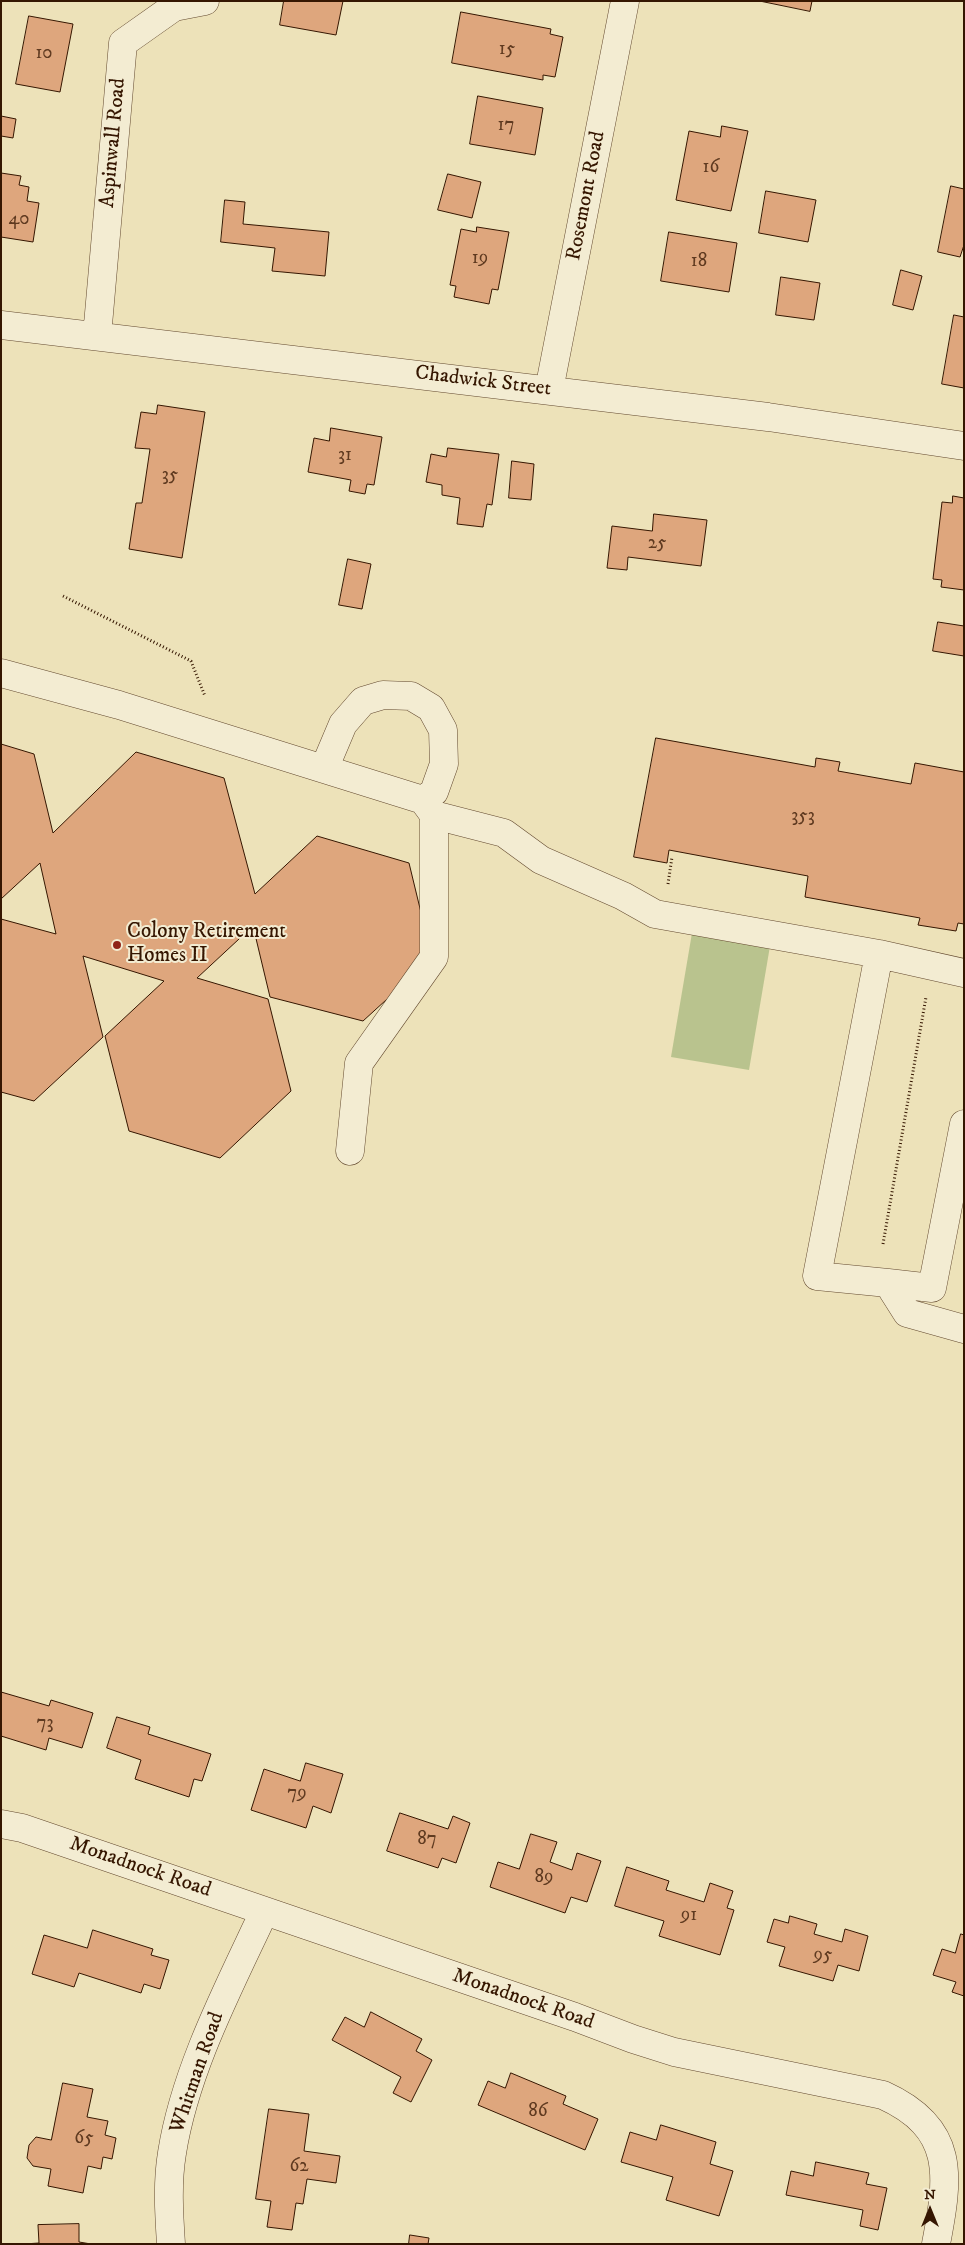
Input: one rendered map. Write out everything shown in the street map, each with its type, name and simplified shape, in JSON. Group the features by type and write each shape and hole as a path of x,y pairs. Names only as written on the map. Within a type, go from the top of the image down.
{"street":[{"name":"Aspinwall Road","path":"97,336 123,43 174,8 205,1"},
{"name":"Rosemont Road","path":"549,390 625,1"},
{"name":"Chadwick Street","path":"1,324 768,417 964,446"},
{"path":"1,673 118,705 324,770 428,808 504,833 541,860 623,896 655,914 879,954 964,973"},
{"path":"324,770 343,724 363,701 383,695 411,696 430,708 443,730 444,764 428,808 434,957 359,1063 350,1151"},
{"path":"879,954 817,1276 932,1288 964,1124"},
{"path":"888,1283 907,1313 964,1329"},
{"name":"Monadnock Road","path":"1,1824 22,1828 651,2045 698,2057 883,2095 905,2105 928,2125 941,2156 944,2197 936,2244"},
{"name":"Whitman Road","path":"171,2244 169,2185 172,2153 179,2122 218,2009 264,1912"}],"path":[{"path":"62,596 192,661 220,737"},
{"path":"882,1244 932,965"}],"green space":[{"path":"692,933 770,946 749,1070 671,1057"}],"building":[{"path":"284,1 343,1 336,35 280,25"},
{"path":"760,1 812,1 810,11"},
{"path":"461,12 551,29 550,34 563,37 555,77 543,75 543,80 452,63"},
{"path":"29,16 73,24 60,92 16,84"},
{"path":"478,96 543,108 535,155 470,144"},
{"path":"1,116 16,119 13,138 1,136"},
{"path":"722,126 748,131 731,211 676,200 689,131 720,137"},
{"path":"1,173 21,176 19,185 29,187 27,201 39,203 33,242 1,237"},
{"path":"448,174 481,182 472,218 438,210"},
{"path":"951,186 964,189 964,245 960,257 938,252"},
{"path":"766,191 816,200 808,242 759,233"},
{"path":"225,200 245,202 243,224 329,232 325,276 272,271 275,248 221,242"},
{"path":"477,227 509,232 498,290 492,289 489,304 454,297 456,286 450,285 461,229 476,232"},
{"path":"669,232 737,243 729,292 661,281"},
{"path":"901,270 922,276 913,310 893,305"},
{"path":"781,277 820,283 814,320 776,315"},
{"path":"954,315 964,317 964,388 942,384"},
{"path":"158,405 205,412 182,558 129,549 136,503 142,503 150,449 135,448 141,412 156,414"},
{"path":"331,428 382,437 374,485 367,484 365,494 349,491 351,480 308,472 314,438 329,441"},
{"path":"448,448 499,454 492,505 487,504 483,527 457,524 460,498 442,495 442,485 426,482 431,454 446,457"},
{"path":"512,461 534,464 531,500 509,498"},
{"path":"953,496 964,498 964,590 941,587 942,580 933,579 942,502 952,503"},
{"path":"654,514 707,520 701,566 628,557 627,570 607,568 612,526 652,531"},
{"path":"348,559 371,564 362,609 339,605"},
{"path":"938,622 964,626 964,656 933,651"},
{"path":"656,738 815,767 816,758 840,762 838,771 911,784 915,763 964,772 964,924 958,923 956,931 918,925 920,918 805,897 808,876 669,850 667,863 634,857"},
{"name":"Colony Retirement Homes II","path":"1,744 34,754 53,833 136,752 224,778 255,894 317,836 409,863 432,958 363,1021 270,997 253,926 197,978 268,999 291,1091 220,1158 129,1131 105,1036 164,981 83,956 103,1037 34,1101 1,1092 1,919 56,934 40,863 1,899"},
{"path":"1,1692 49,1706 51,1700 93,1713 82,1748 49,1738 46,1750 1,1736"},
{"path":"117,1717 150,1727 148,1734 211,1754 202,1781 194,1779 189,1797 135,1779 141,1760 107,1748"},
{"path":"306,1763 343,1774 331,1813 313,1806 306,1828 251,1810 264,1769 300,1781"},
{"path":"400,1813 448,1829 453,1816 470,1823 456,1863 442,1858 438,1868 387,1851"},
{"path":"531,1834 557,1842 550,1862 572,1870 577,1853 601,1861 587,1902 571,1897 565,1913 490,1887 498,1862 519,1869"},
{"path":"627,1867 669,1881 666,1890 704,1902 710,1883 733,1891 727,1908 734,1910 720,1955 659,1936 664,1921 615,1906"},
{"path":"790,1916 817,1924 814,1934 842,1942 845,1929 868,1936 859,1971 838,1965 833,1981 779,1966 785,1947 767,1942 774,1919 788,1923"},
{"path":"93,1930 153,1949 151,1955 169,1960 160,1989 144,1984 141,1993 79,1973 74,1987 32,1974 44,1935 87,1948"},
{"path":"961,1934 964,1935 964,1996 952,1992 956,1982 933,1975 942,1949 955,1953"},
{"path":"371,2012 422,2039 416,2051 432,2060 411,2102 393,2093 401,2077 332,2040 345,2017 364,2027"},
{"path":"511,2073 566,2096 563,2104 598,2119 585,2150 478,2105 488,2081 505,2088"},
{"path":"63,2083 93,2089 87,2117 108,2121 105,2135 116,2138 112,2159 103,2157 101,2169 88,2166 83,2193 48,2186 51,2169 33,2166 27,2158 29,2145 36,2137 51,2140"},
{"path":"269,2109 309,2114 304,2151 340,2156 336,2183 307,2179 303,2204 296,2203 292,2230 267,2227 271,2201 256,2199"},
{"path":"661,2125 716,2142 710,2164 733,2171 719,2216 666,2200 673,2177 621,2162 630,2132 656,2140"},
{"path":"816,2162 869,2173 866,2184 887,2188 878,2230 860,2226 863,2210 786,2195 791,2171 813,2176"},
{"path":"79,2224 79,2242 91,2244 24,2244 39,2243 38,2225"},
{"path":"410,2235 429,2238 428,2244 409,2244"}],"place":[{"name":"Colony Retirement Homes II","path":"117,945"}]}
